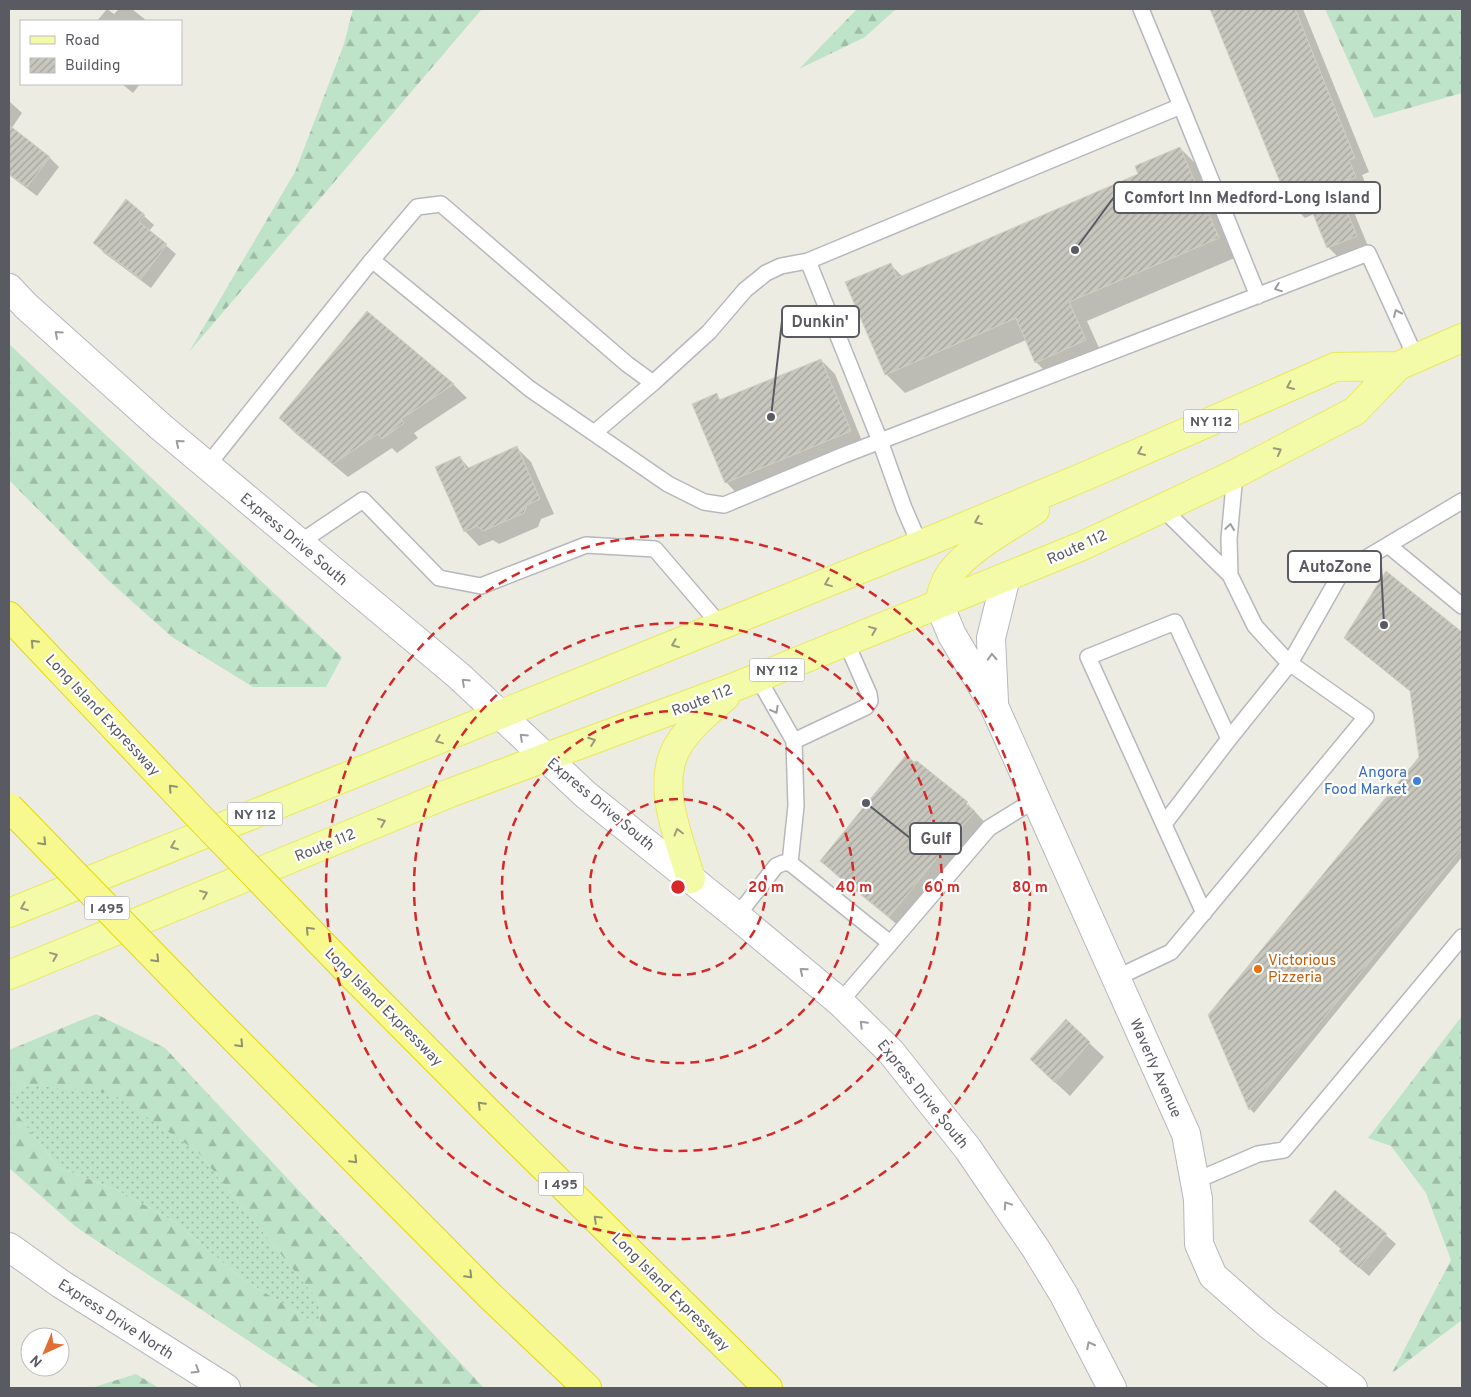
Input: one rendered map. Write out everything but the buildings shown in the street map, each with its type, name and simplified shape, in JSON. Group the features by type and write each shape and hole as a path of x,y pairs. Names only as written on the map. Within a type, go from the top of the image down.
{"highway":[{"name":"Long Island Expressway","path":"9,616 355,978 768,1388"},
{"name":"I 495","path":"9,807 206,1010 487,1293 587,1388"}],"main road":[{"name":"Express Drive South","path":"9,288 26,306 154,421 458,676 586,795 737,916 840,1002 891,1052 968,1149 1003,1199 1064,1295 1112,1388"},
{"name":"Route 112","path":"9,913 920,545 1088,475 1335,367 1407,362 1462,338"},
{"name":"Route 112","path":"9,975 450,793 748,682 1082,546 1161,507 1235,474 1355,411 1407,362"},
{"path":"938,604 949,576 973,551 1088,475"},
{"name":"Waverly Avenue","path":"994,706 991,638 1006,577"},
{"name":"Waverly Avenue","path":"938,604 952,635 994,706 1186,1134 1198,1200 1199,1244 1214,1276 1268,1324 1353,1388"},
{"path":"690,879 669,801 667,782 669,769 678,745 690,730 748,682"},
{"name":"Express Drive North","path":"9,1247 61,1284 226,1388"}],"lane":[{"path":"1141,9 1258,296"},
{"path":"594,433 653,383 708,332 745,290 766,274 781,266 808,261 1181,106"},
{"path":"207,466 372,260 417,207 442,204 627,364 653,383"},
{"path":"372,260 530,389 668,484 704,502 724,505 880,441 1368,253 1407,362"},
{"path":"808,261 920,545"},
{"path":"1230,575 1229,539 1235,474"},
{"path":"299,543 363,500 439,578 481,586 586,546 655,548 720,626"},
{"path":"1164,824 1290,663 1341,572 1462,501"},
{"path":"1116,978 1171,952 1366,717 1290,663 1255,626 1230,575 1161,507"},
{"path":"1388,545 1462,606"},
{"path":"1204,913 1088,657 1175,622 1229,739"},
{"path":"794,741 866,707 870,701 869,694 846,642"},
{"path":"748,682 794,741 796,806 790,863"},
{"path":"840,1002 989,828 1036,799"},
{"path":"737,916 776,866 790,863 890,943"},
{"path":"1195,1181 1258,1154 1284,1150 1462,937"}],"green space":[{"path":"353,9 482,9 189,352 295,172 344,44"},
{"path":"857,9 896,9 865,37 799,69"},
{"path":"1325,9 1462,9 1462,93 1374,118"},
{"path":"9,344 342,657 326,687 253,687 172,637 108,580 9,480"},
{"path":"96,1014 165,1048 484,1388 320,1388 76,1227 9,1168 9,1104 58,1167 119,1191 175,1222 241,1278 321,1327 318,1300 198,1152 111,1093 27,1085 9,1095 9,1050"},
{"path":"1462,1016 1462,1320 1392,1373 1451,1260 1426,1193 1391,1146 1368,1138"},
{"path":"27,1085 111,1092 198,1152 318,1300 321,1327 241,1278 175,1222 119,1191 58,1167 9,1104 9,1095"},
{"path":"136,1374 159,1388 91,1388"}],"place":[{"name":"Comfort Inn Medford-Long Island","path":"1075,250"},
{"name":"Dunkin'","path":"771,417"},
{"name":"AutoZone","path":"1384,625"},
{"name":"Angora Food Market","path":"1417,781"},
{"name":"Gulf","path":"866,803"},
{"name":"Victorious Pizzeria","path":"1258,969"}]}
